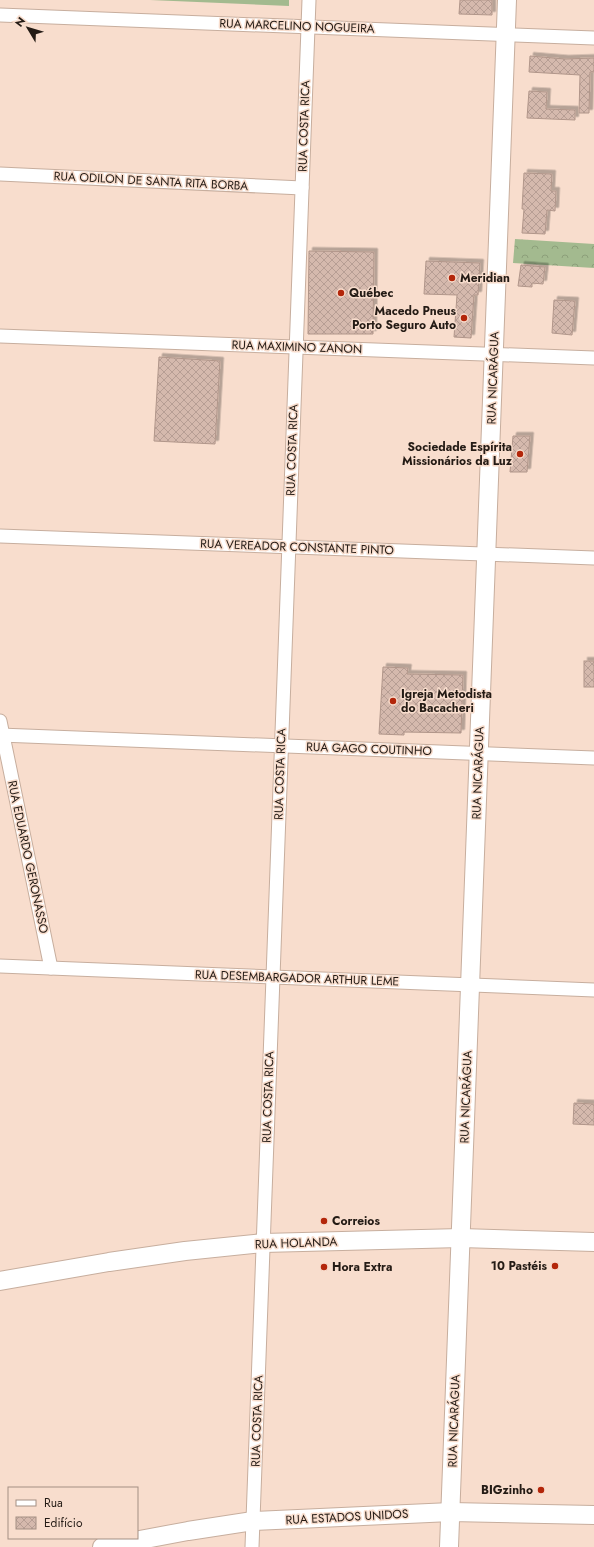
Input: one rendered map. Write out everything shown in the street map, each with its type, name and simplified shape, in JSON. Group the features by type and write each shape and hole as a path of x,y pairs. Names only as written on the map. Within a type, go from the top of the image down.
{"main road":[{"name":"RUA NICARÁGUA","path":"449,1547 507,0"},
{"name":"RUA HOLANDA","path":"0,1281 110,1262 263,1243 461,1238 594,1242"},
{"name":"RUA ESTADOS UNIDOS","path":"102,1547 188,1531 253,1522 451,1512 594,1515"}],"street":[{"name":"RUA COSTA RICA","path":"252,1547 308,0"},
{"name":"RUA MARCELINO NOGUEIRA","path":"0,15 594,38"},
{"name":"RUA ODILON DE SANTA RITA BORBA","path":"0,174 302,188"},
{"name":"RUA MAXIMINO ZANON","path":"0,336 594,358"},
{"name":"RUA VEREADOR CONSTANTE PINTO","path":"0,536 594,558"},
{"name":"RUA EDUARDO GERONASSO","path":"0,722 1,735 51,968"},
{"name":"RUA GAGO COUTINHO","path":"1,735 594,758"},
{"name":"RUA DESEMBARGADOR ARTHUR LEME","path":"0,966 594,990"}],"green space":[{"path":"150,0 289,0 289,6"},
{"path":"515,239 594,244 594,268 513,263"}],"building":[{"path":"460,0 492,0 492,15 459,14"},
{"path":"530,56 565,59 594,58 594,72 590,72 589,113 579,113 580,75 529,72"},
{"path":"529,91 547,92 546,109 575,110 575,120 527,118"},
{"path":"524,173 552,174 551,191 556,191 555,211 547,210 545,234 522,233"},
{"name":"Québec","path":"309,251 374,252 373,334 308,334"},
{"name":"Meridian","path":"426,261 480,263 478,295 474,295 471,338 454,337 457,295 424,294"},
{"path":"521,265 545,267 543,284 532,283 532,287 518,286"},
{"path":"554,300 575,301 572,335 552,333"},
{"path":"159,357 220,361 215,444 154,441"},
{"name":"Sociedade Espírita Missionários da Luz","path":"513,436 530,436 527,472 510,472"},
{"path":"584,661 594,661 594,687 584,687"},
{"path":"383,667 408,668 407,674 463,675 461,733 404,732 404,735 379,734"},
{"path":"574,1103 594,1104 594,1125 573,1124"}],"place":[{"name":"Meridian","path":"452,278"},
{"name":"Québec","path":"341,293"},
{"name":"Macedo Pneus Porto Seguro Auto","path":"464,318"},
{"name":"Sociedade Espírita Missionários da Luz","path":"520,454"},
{"name":"Igreja Metodista do Bacacheri","path":"393,701"},
{"name":"Correios","path":"324,1221"},
{"name":"10 Pastéis","path":"555,1266"},
{"name":"Hora Extra","path":"324,1267"},
{"name":"BIGzinho","path":"541,1490"}]}
